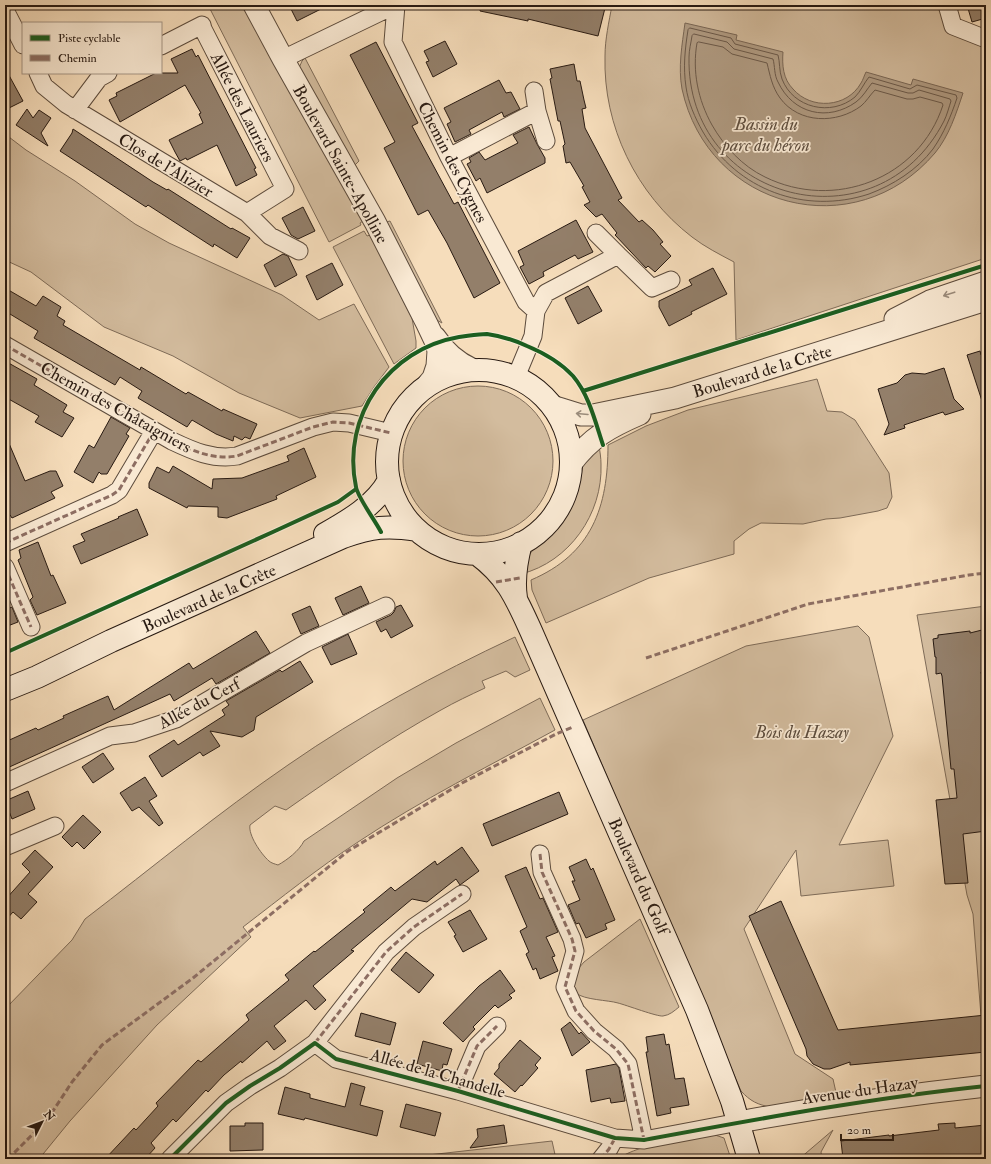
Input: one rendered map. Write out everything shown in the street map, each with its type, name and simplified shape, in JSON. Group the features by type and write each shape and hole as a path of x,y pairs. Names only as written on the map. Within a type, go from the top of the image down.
{"main road":[{"path":"487,370 502,372 516,377 536,389 552,406 565,429 570,446 571,464 566,490 555,514 536,534 521,544 500,552 477,554 458,552 441,546 417,530 400,509 392,492 389,480 387,453 391,433 403,409 410,400 428,384 442,377 457,372 487,370"},
{"name":"Boulevard de la Crête","path":"5,678 237,575 326,533 348,520 366,506 378,495 389,480"},
{"name":"Boulevard de la Crête","path":"5,690 37,677 111,641 343,537 378,527 400,527 417,530"},
{"name":"Boulevard du Golf","path":"516,598 514,579 521,544"},
{"name":"Boulevard du Golf","path":"477,554 508,584 531,631 697,1010 722,1072 739,1122 749,1159"}],"street":[{"name":"Boulevard Sainte-Apolline","path":"254,5 375,222 436,343 438,355 434,374 428,384"},
{"name":"Chemin des Cygnes","path":"283,59 395,5 393,42 449,157 526,302 536,311"},
{"path":"946,5 953,26 986,39"},
{"path":"5,10 22,43"},
{"name":"Allée des Lauriers","path":"162,45 202,25 285,189 247,213"},
{"name":"Clos de l'Alizier","path":"38,74 44,86 75,110 247,213 270,236 299,251"},
{"path":"75,110 99,78 106,74"},
{"path":"534,91 537,111 546,141"},
{"path":"449,157 537,111"},
{"path":"596,233 652,288 671,280"},
{"path":"516,377 532,336 536,311 546,293 618,255"},
{"name":"Boulevard de la Crête","path":"849,344 930,301 986,282"},
{"name":"Boulevard de la Crête","path":"552,406 581,415 593,415 675,398 986,300"},
{"name":"Boulevard Sainte-Apolline","path":"427,324 450,356 457,362 472,370"},
{"name":"Chemin des Châtaigniers","path":"5,344 154,431 196,452 208,456 229,458 248,453 312,427 333,422 349,423 391,433"},
{"name":"Boulevard de la Crête","path":"571,464 582,450 600,434 617,424 675,398"},
{"path":"5,543 112,495 118,490 154,431"},
{"path":"5,567 31,627"},
{"name":"Allée du Cerf","path":"5,782 110,736 134,733 176,719 306,643 386,606"},
{"path":"5,846 55,826"},
{"path":"540,854 542,872 572,939 575,951 565,987 576,1011 594,1031 616,1049 628,1064 644,1140"},
{"path":"170,1159 226,1103 315,1043 386,952 414,927 462,894"},
{"name":"Allée de la Chandelle","path":"458,1091 477,1046 497,1026"},
{"name":"Allée de la Chandelle","path":"315,1043 336,1058 458,1091 615,1138 644,1140 739,1122"},
{"name":"Avenue du Hazay","path":"739,1122 908,1095 986,1086"},
{"path":"601,1159 609,1150 615,1138"}],"green space":[{"path":"208,5 244,5 276,66 363,221 360,223 361,225 329,242"},
{"path":"612,5 940,5 986,41 986,258 736,340 734,262 692,237 672,220 654,200 639,179 627,157 617,133 610,108 606,82 605,56 607,30"},
{"path":"305,58 359,161 355,165 299,68"},
{"path":"5,134 26,150 75,181 135,224 169,243 282,295 319,320 354,304 389,367 362,406 300,418 239,393 173,356 104,327 31,272 5,260"},
{"path":"390,221 442,323 435,319 386,222"},
{"path":"364,231 367,236 370,235 412,318 416,348 394,364 333,247"},
{"path":"817,379 827,411 842,412 855,420 889,473 892,497 887,508 878,511 803,524 761,523 749,529 734,541 734,554 649,578 546,623 532,590 531,580 552,569 569,557 582,542 592,526 600,508 605,489 608,445 646,426 688,410"},
{"path":"471,386 485,386 500,389 513,395 526,403 536,413 550,439 553,461 552,476 547,490 536,509 526,519 500,533 485,536 471,536 456,533 443,527 430,519 420,509 406,483 403,468 403,454 406,439 412,426 420,413 430,403 456,389"},
{"path":"599,446 601,462 600,483 596,501 589,518 580,533 568,547 554,559 538,568 521,574 528,556 533,550 551,536 568,514 578,490 583,464"},
{"path":"986,606 986,1015 981,1016 973,914 967,895 917,615"},
{"name":"Bois du Hazay","path":"858,626 869,637 893,736 839,845 888,840 894,886 801,896 796,850 744,929 795,1054 833,1079 837,1097 771,1107 758,1104 741,1091 583,720 746,646"},
{"path":"515,637 530,670 515,677 506,671 482,681 485,688 446,707 401,733 286,810 275,806 250,825 253,839 266,858 278,865 292,855 304,841 397,778 456,743 540,698 555,730 455,784 358,842 328,862 243,927 251,937 157,1025 70,1121 39,1159 5,1159 5,1009 72,940 85,919 236,802 315,747 399,696"},
{"path":"640,919 679,1007 672,1013 663,1016 655,1015 614,1002 585,997 576,993 573,988 572,976 584,962"},
{"path":"833,1130 821,1152 822,1159 799,1159"},
{"path":"712,1134 724,1138 731,1159 617,1159 628,1153 651,1145"},
{"path":"552,1141 556,1159 393,1159"}],"water":[{"name":"Bassin du parc du héron","path":"685,23 737,35 736,40 783,52 784,72 787,81 801,96 819,103 838,101 847,97 855,91 866,72 911,85 913,79 963,93 952,124 940,146 935,153 902,182 865,200 827,206 788,201 752,187 721,163 697,130 682,89 681,81 681,56"}],"building":[{"path":"289,5 329,5 297,21"},
{"path":"481,5 594,5 605,8 598,36 528,19 528,21 480,11"},
{"path":"967,5 986,5 986,18 972,22"},
{"path":"445,41 457,64 433,77 426,62 429,61 424,51"},
{"path":"376,42 418,123 412,126 454,204 458,202 500,283 474,298 447,243 428,210 418,215 384,148 395,142 350,55"},
{"path":"192,49 196,57 198,55 256,168 254,169 257,175 236,186 217,145 187,160 186,158 180,161 169,140 203,123 199,114 201,113 185,85 120,122 109,100 117,96 116,93 154,74 178,73 171,59"},
{"path":"574,64 577,81 580,81 586,108 582,109 585,128 622,198 618,200 639,222 642,220 653,230 663,242 660,244 671,256 655,272 648,266 646,268 615,235 617,233 602,214 596,217 584,205 590,202 582,187 584,186 570,162 566,163 563,146 565,144 560,121 558,121 550,79 552,78 550,69"},
{"path":"5,68 23,101 5,110"},
{"path":"499,80 506,93 511,92 520,109 504,117 502,112 469,130 471,134 455,142 447,124 451,122 444,108"},
{"path":"27,109 33,118 39,110 51,118 41,133 48,146 16,125"},
{"path":"529,127 545,158 545,163 487,193 480,178 476,181 467,164 471,162 469,158 479,152 485,160 518,143 513,135"},
{"path":"73,129 153,182 167,190 168,189 231,229 232,228 250,238 237,258 214,244 213,247 148,205 146,207 60,151"},
{"path":"303,207 315,231 298,239 291,235 282,218"},
{"path":"576,220 593,252 578,259 575,255 543,272 544,276 529,284 520,267 524,265 518,251"},
{"path":"283,254 288,256 297,275 275,287 264,265"},
{"path":"332,263 343,285 317,300 306,276"},
{"path":"713,268 727,294 691,312 692,314 669,326 659,307 659,301 692,285 689,280"},
{"path":"588,286 602,311 578,324 565,298"},
{"path":"5,288 36,306 43,296 61,307 57,316 65,321 63,325 140,370 141,367 186,394 188,392 222,411 223,409 257,424 250,439 245,437 242,440 234,436 233,441 216,434 192,420 187,427 138,398 142,391 120,377 115,385 34,338 38,331 5,311"},
{"path":"980,351 981,355 986,353 986,404 983,404 967,355"},
{"path":"5,361 37,379 34,385 67,405 63,412 74,418 62,437 35,422 39,416 5,397"},
{"path":"944,368 954,399 964,409 945,415 943,412 904,425 905,428 884,435 889,424 878,389 897,383 905,375 912,373 925,374"},
{"path":"111,417 130,428 126,434 129,436 107,474 101,474 99,472 93,483 74,472 89,445 94,448"},
{"path":"5,434 25,481 50,471 56,471 63,486 51,492 55,498 12,518 10,515 5,517"},
{"path":"304,448 316,477 276,496 277,499 227,518 218,517 218,507 188,506 187,508 149,488 149,483 157,467 169,473 173,466 212,489 213,479 242,478 289,461 287,456"},
{"path":"137,509 148,535 81,564 73,546 85,541 81,534"},
{"path":"38,542 51,576 53,575 66,603 37,615 30,600 33,597 18,560 21,558 19,550"},
{"path":"361,586 369,603 343,615 335,598"},
{"path":"401,605 413,626 391,638 386,629 381,632 376,622 391,615 396,607"},
{"path":"310,606 319,626 301,634 292,614"},
{"path":"12,607 18,622 5,627 5,610"},
{"path":"986,629 986,672 981,672 986,696 986,831 963,834 968,883 945,884 936,800 957,798 954,769 951,769 942,676 941,673 936,674 936,657 933,639 938,638 938,635 970,631 970,633"},
{"path":"256,631 270,653 216,684 212,678 174,701 170,694 5,769 5,742 36,728 38,730 64,718 63,716 108,696 114,710 189,663 193,669"},
{"path":"348,634 357,654 331,665 322,647"},
{"path":"300,661 313,682 256,717 254,730 242,737 210,731 220,746 203,756 200,752 162,777 149,756 174,740 178,745 225,715 222,710 229,705 226,701 280,670 282,672"},
{"path":"103,753 114,769 93,783 82,767"},
{"path":"145,777 157,796 149,801 163,823 159,826 139,807 132,811 120,793"},
{"path":"28,791 35,809 12,819 5,801"},
{"path":"559,792 568,814 492,846 483,824"},
{"path":"83,815 101,832 84,849 77,842 72,847 62,837"},
{"path":"462,847 479,871 460,885 456,879 427,902 412,899 351,950 354,951 313,986 326,1000 315,1010 306,1000 274,1026 286,1041 274,1050 267,1041 242,1063 241,1061 224,1075 208,1092 206,1090 176,1122 173,1119 151,1143 155,1148 145,1159 105,1159 134,1128 136,1130 158,1106 156,1103 198,1060 201,1062 249,1020 246,1015 289,980 285,975 365,912 363,910 391,887 395,891 435,861 437,865"},
{"path":"35,850 53,867 28,894 37,902 21,919 13,912 5,921 5,900 30,872 22,864"},
{"path":"586,859 591,870 593,868 615,920 605,924 607,929 586,938 579,923 576,924 568,905 580,900 572,881 575,881 569,867"},
{"path":"526,867 540,899 543,898 558,932 546,937 555,956 552,957 558,971 540,979 536,968 533,970 526,954 529,952 520,931 527,927 505,876"},
{"path":"781,901 838,1030 986,1015 986,1052 850,1065 850,1062 830,1069 824,1069 813,1064 807,1056 806,1049 749,916"},
{"path":"470,910 487,939 463,952 454,936 456,935 448,922"},
{"path":"406,952 434,975 419,993 391,970"},
{"path":"500,970 515,991 509,995 512,998 498,1008 495,1005 473,1027 475,1029 463,1042 443,1023 479,986"},
{"path":"361,1013 396,1023 390,1045 355,1036"},
{"path":"570,1022 579,1034 581,1032 590,1042 572,1056 561,1029"},
{"path":"664,1034 666,1045 669,1044 675,1079 684,1078 689,1105 670,1108 671,1113 657,1116 646,1052 648,1052 646,1037"},
{"path":"520,1040 541,1058 535,1065 538,1068 515,1092 494,1074 499,1068 499,1064"},
{"path":"423,1041 452,1049 447,1065 443,1064 442,1071 417,1064"},
{"path":"616,1064 619,1068 625,1101 611,1103 610,1098 591,1102 586,1070"},
{"path":"351,1083 365,1087 360,1105 383,1111 377,1136 305,1118 304,1120 278,1114 285,1087 310,1094 310,1098 345,1107"},
{"path":"406,1104 441,1113 435,1136 400,1127"},
{"path":"245,1123 263,1123 263,1150 230,1151 230,1126 245,1126"},
{"path":"955,1123 955,1128 986,1125 986,1159 843,1159 841,1141 939,1130 938,1124"},
{"path":"504,1125 507,1143 470,1148 478,1137 477,1129"}],"marked path":[{"path":"5,345 172,441 211,456 237,456 313,427 333,422 349,423 391,433"},
{"path":"5,543 112,495 119,490 154,431"},
{"path":"5,567 31,627"},
{"path":"646,658 808,604 986,573"},
{"path":"496,582 520,578"},
{"path":"8,1159 51,1114 72,1082 102,1045 193,978 348,851 462,783 556,734 573,727"},
{"path":"540,854 542,872 572,939 575,951 565,987 576,1011 594,1031 616,1049 628,1064 644,1140"},
{"path":"315,1043 386,952 414,927 462,894"},
{"path":"458,1091 477,1046 497,1026"},
{"path":"601,1159 615,1138"}],"cycle path":[{"path":"583,391 986,265"},
{"path":"381,532 357,492 353,461 356,435 364,412 376,390 392,371 411,356 434,344 459,337 487,334 517,342 552,358 563,366 579,383 591,409 603,445"},
{"path":"5,653 338,502 356,489"},
{"path":"170,1159 226,1103 315,1043 336,1059 458,1091 615,1138 644,1140 857,1103 986,1086"}]}
